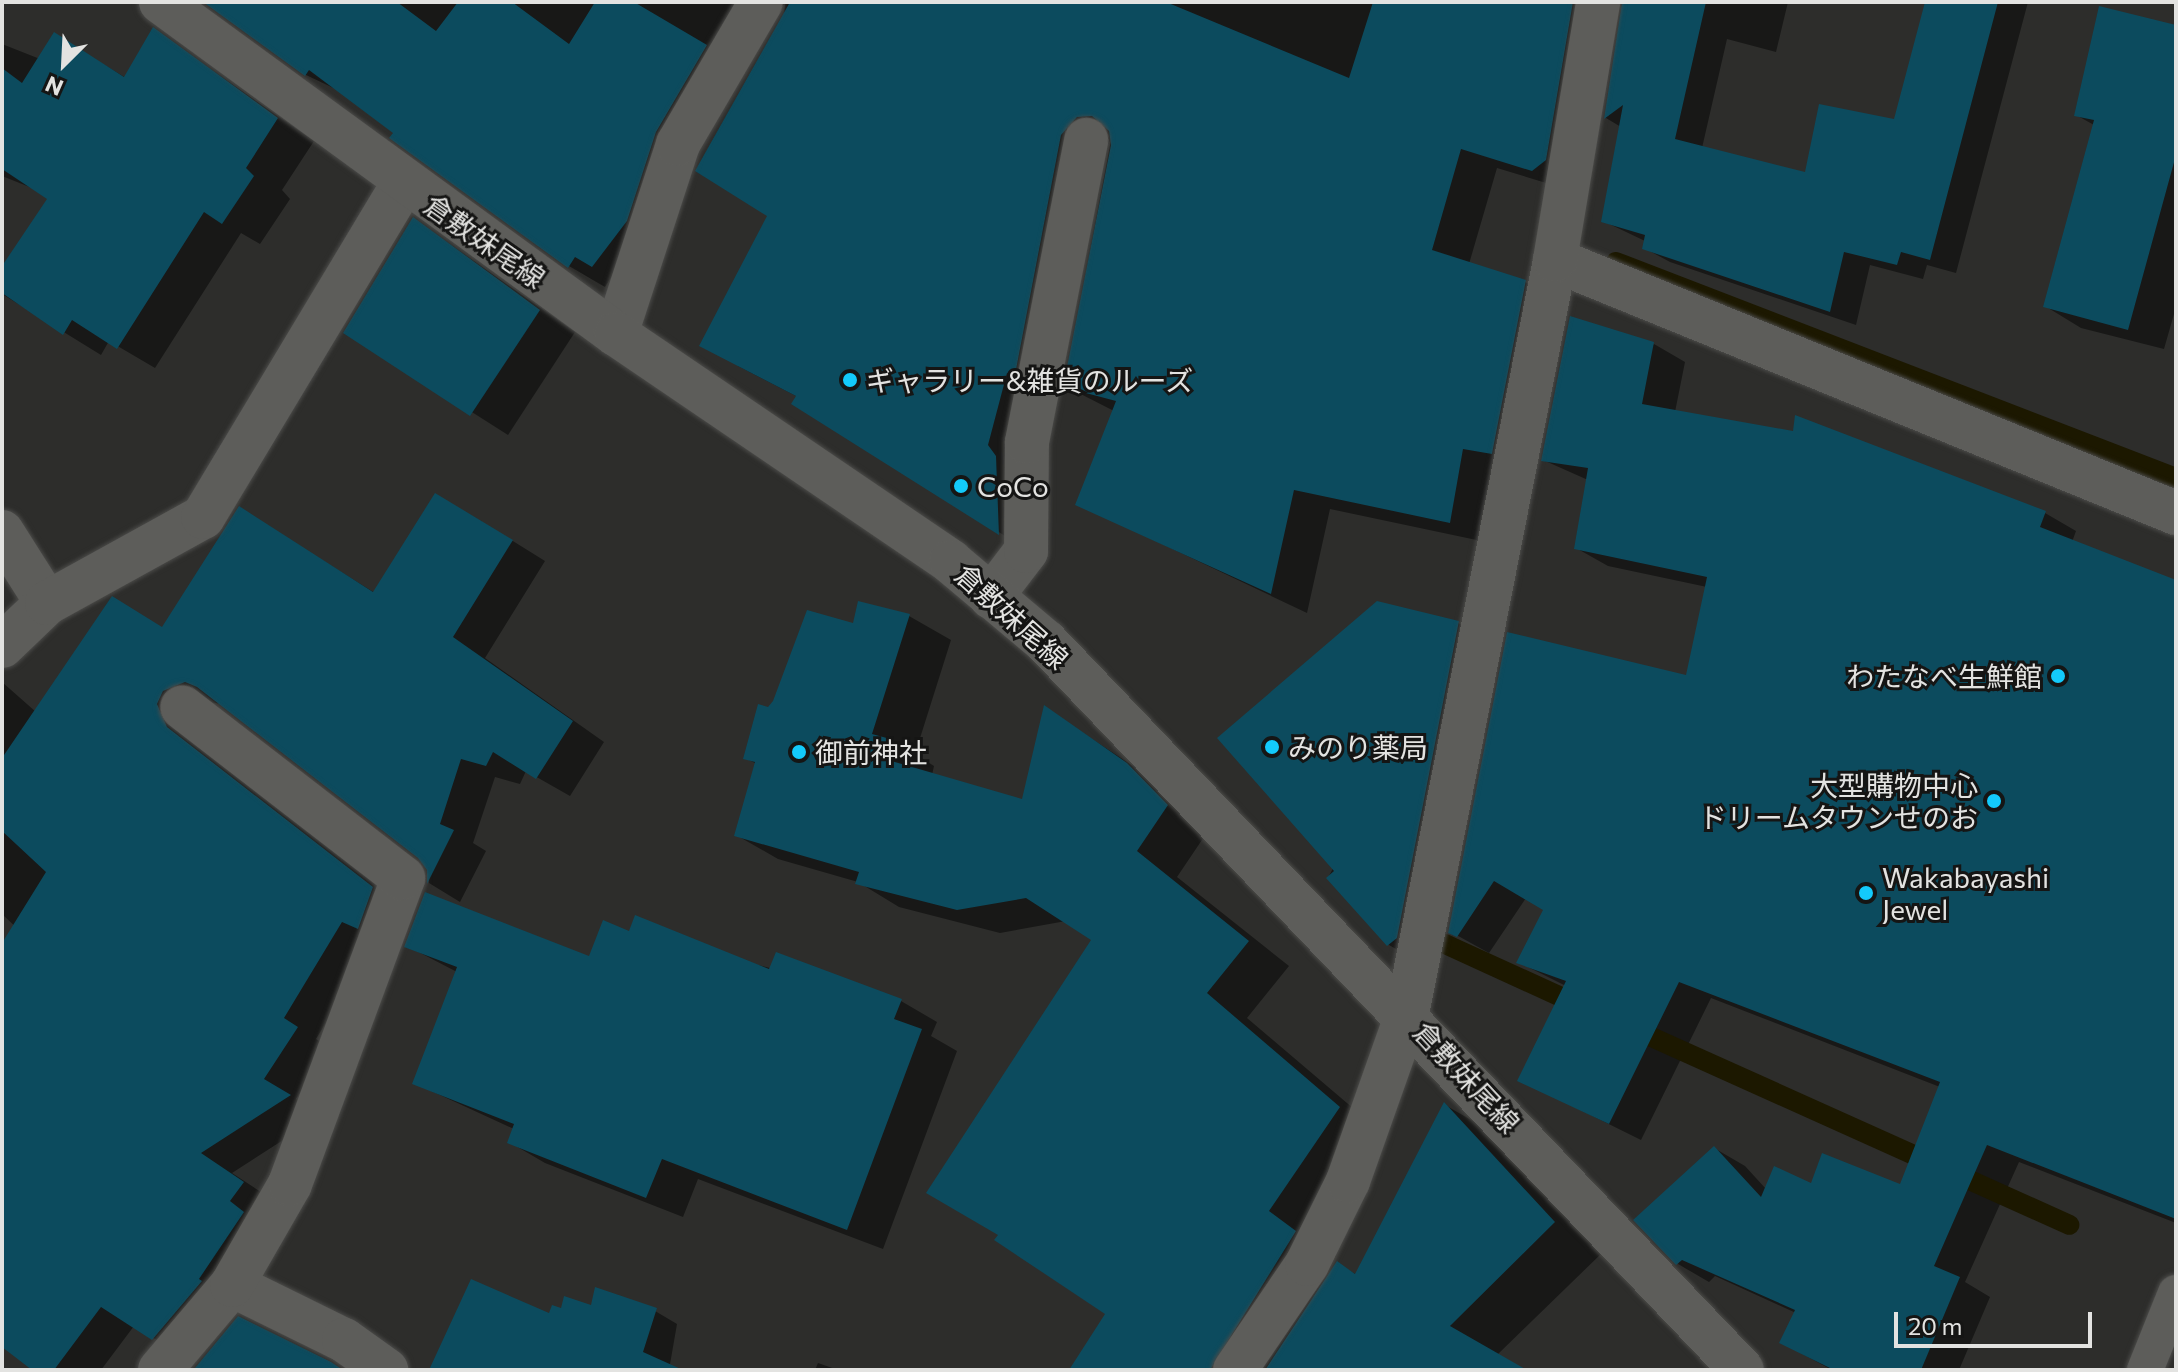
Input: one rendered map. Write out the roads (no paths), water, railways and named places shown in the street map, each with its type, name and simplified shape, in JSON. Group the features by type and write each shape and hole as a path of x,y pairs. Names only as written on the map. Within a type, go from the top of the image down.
{"street":[{"name":"倉敷妹尾線","path":"161,2 404,183 616,334 951,562 1046,642 1407,1014 1742,1370"},
{"path":"616,334 678,144 761,2"},
{"path":"1235,1370 1307,1264 1348,1181 1407,1014 1555,260 1598,2"},
{"path":"991,597 1026,551 1027,442 1086,140"},
{"path":"2,646 47,603 203,517 404,183"},
{"path":"1555,260 2176,513"},
{"path":"2,532 47,603"},
{"path":"160,1370 232,1285 290,1184 403,878 182,707"},
{"path":"232,1285 344,1340 386,1370"}],"lane":[{"path":"2145,1370 2176,1293"}],"waterway":[{"path":"1616,262 2176,478"},
{"path":"1445,944 1583,1007"},
{"path":"1627,1026 2069,1225"}],"place":[{"name":"ギャラリー&雑貨のルーズ","path":"850,380"},
{"name":"CoCo","path":"961,486"},
{"name":"わたなべ生鮮館","path":"2058,676"},
{"name":"みのり薬局","path":"1272,747"},
{"name":"御前神社","path":"799,752"},
{"name":"大型購物中心 ドリームタウンせのお","path":"1994,801"},
{"name":"Wakabayashi Jewel","path":"1866,893"}]}
